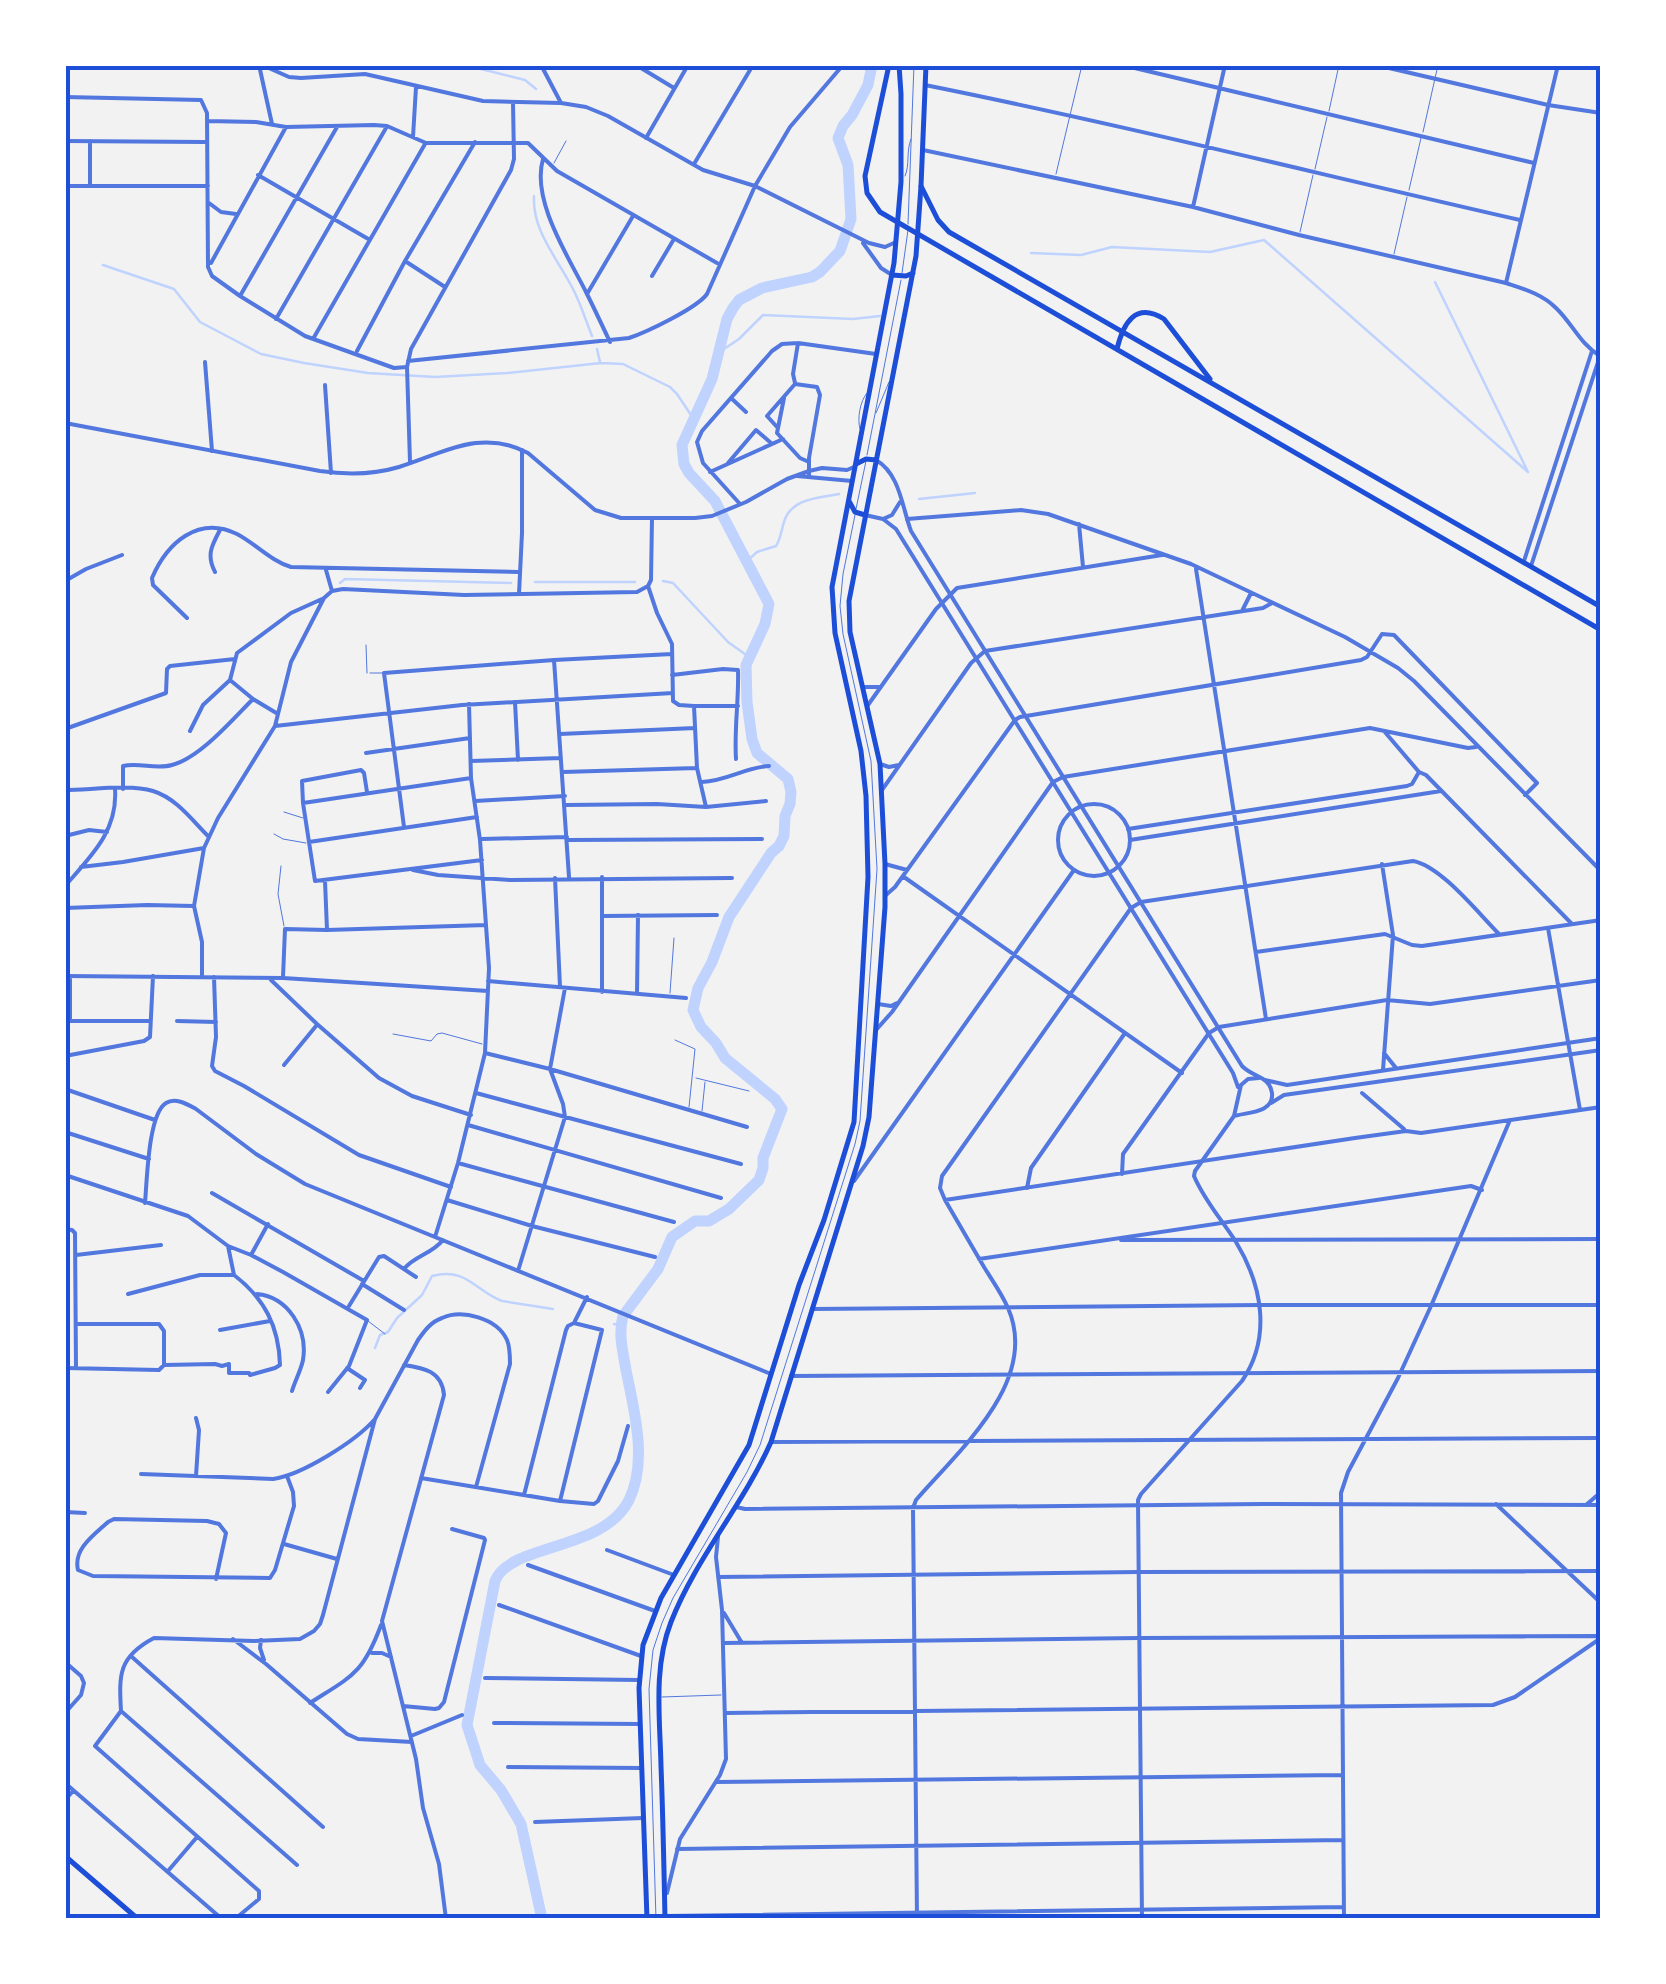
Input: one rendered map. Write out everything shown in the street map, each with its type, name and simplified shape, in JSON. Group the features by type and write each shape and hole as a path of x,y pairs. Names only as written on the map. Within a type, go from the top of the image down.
{"main road":[{"path":"888,65 865,176 876,208 1601,630"},
{"path":"647,1919 638,1680 641,1656 655,1612 738,1468 756,1426 851,1134 868,877 866,796 832,598 892,274 900,182 899,65"},
{"path":"665,1917 659,1696 662,1657 672,1620 771,1442 864,1146 869,1117 886,896 885,864 880,764 850,632 849,600 918,234 926,65"},
{"path":"921,186 945,228 1601,607"},
{"path":"892,274 912,273"},
{"path":"1116,349 1124,325 1134,316 1145,312 1160,316 1214,384"},
{"path":"855,466 866,459 876,460"},
{"path":"848,498 856,512 865,515"},
{"path":"790,1314 812,1310"},
{"path":"756,1426 762,1438 771,1442"},
{"path":"65,1856 138,1918"}],"street":[{"path":"260,65 301,78 365,74 483,100 575,104 595,110 693,166 754,186 881,248 896,242"},
{"path":"260,65 272,124"},
{"path":"541,65 561,104"},
{"path":"636,65 674,88"},
{"path":"646,138 688,65"},
{"path":"693,166 752,65"},
{"path":"65,97 197,98 206,107 208,267 212,276 313,339 394,368 610,342 642,334 699,303 707,294 754,186 790,126 843,65"},
{"path":"1122,65 1534,163"},
{"path":"1193,206 1225,65"},
{"path":"1376,65 1548,105 1601,113"},
{"path":"1506,283 1558,65"},
{"path":"925,84 1070,114 1521,220"},
{"path":"412,137 416,86"},
{"path":"410,463 407,367 416,338 511,170 513,103"},
{"path":"207,121 387,126 426,143 528,143 552,166 718,264"},
{"path":"208,267 286,126"},
{"path":"240,296 338,126"},
{"path":"276,319 387,126"},
{"path":"65,140 208,142"},
{"path":"90,141 90,186"},
{"path":"356,352 475,142"},
{"path":"313,339 426,143"},
{"path":"922,150 1193,206 1506,283 1535,293 1553,305 1600,356 1531,566"},
{"path":"543,158 541,176 548,214 610,342"},
{"path":"258,175 370,240"},
{"path":"65,186 208,186"},
{"path":"208,202 221,212 236,214"},
{"path":"587,294 634,214"},
{"path":"652,276 674,238"},
{"path":"858,238 880,268 892,274"},
{"path":"405,261 445,288"},
{"path":"740,504 710,472 697,442 702,431 772,351 782,344 798,343 876,354"},
{"path":"795,384 798,343"},
{"path":"1524,562 1592,351"},
{"path":"205,362 212,451"},
{"path":"777,427 767,416 795,384"},
{"path":"795,384 814,386 820,395 809,474"},
{"path":"326,385 331,473"},
{"path":"784,397 777,433 808,462"},
{"path":"730,398 746,412"},
{"path":"65,423 331,473 370,474 456,446 484,442 510,445 522,450 595,510 610,516 712,516 795,476 822,468 847,470 855,466"},
{"path":"728,462 756,430 771,443"},
{"path":"710,472 783,440"},
{"path":"519,594 522,450"},
{"path":"876,460 892,473 911,531 1242,1066 1261,1078 1286,1085 1601,1038"},
{"path":"809,474 852,481"},
{"path":"883,519 892,515 900,499"},
{"path":"907,519 1021,510 1048,514 1196,566 1339,634 1414,681 1601,871"},
{"path":"865,515 883,519 896,530 1234,1073 1245,1108 1255,1112"},
{"path":"190,731 202,705 230,680 235,658 244,648 284,618 332,591 464,595 638,592 652,580 652,518"},
{"path":"1080,524 1082,567"},
{"path":"187,618 151,580 161,560 188,532 202,528 238,534 285,566 519,572"},
{"path":"215,572 210,551 220,529"},
{"path":"1132,560 1140,545"},
{"path":"868,706 942,603 960,587 1166,554"},
{"path":"65,581 122,555"},
{"path":"1196,566 1266,1019"},
{"path":"326,570 332,591"},
{"path":"648,586 671,641 673,700 697,706 738,706"},
{"path":"1242,610 1252,593"},
{"path":"202,976 202,942 194,906 204,848 275,726 291,662 324,598"},
{"path":"882,790 976,658 985,651 1263,608 1273,602"},
{"path":"886,896 1015,720 1025,715 1361,660 1382,634 1394,635 1537,783 1525,794"},
{"path":"404,827 384,673 672,654"},
{"path":"65,729 166,694 168,667 235,658"},
{"path":"554,660 569,878"},
{"path":"672,675 737,670 736,758"},
{"path":"230,680 278,714"},
{"path":"863,687 880,687"},
{"path":"275,726 469,704 673,693"},
{"path":"123,788 123,766 179,763 197,752 254,699"},
{"path":"516,702 518,760"},
{"path":"435,1236 485,1053 488,982 484,878 471,778 469,704"},
{"path":"697,706 696,768 706,807"},
{"path":"560,734 696,728"},
{"path":"876,1030 1053,782 1063,776 1366,729 1478,747"},
{"path":"1382,729 1419,772 1572,924"},
{"path":"366,754 472,738"},
{"path":"470,761 562,758"},
{"path":"880,764 900,765"},
{"path":"700,782 726,780 744,770 769,766"},
{"path":"563,772 696,768"},
{"path":"367,792 361,770 302,780 315,881 482,860"},
{"path":"1128,828 1407,786 1419,772"},
{"path":"303,802 471,778"},
{"path":"65,790 123,788 162,795 208,836"},
{"path":"65,886 107,832 115,812 115,789"},
{"path":"1130,840 1441,791"},
{"path":"474,801 565,796"},
{"path":"566,804 706,807 766,801"},
{"path":"1096,803 1110,807 1128,828 1129,851 1110,874 1091,876 1074,870 1062,856 1061,826 1081,806 1096,803"},
{"path":"309,842 477,817"},
{"path":"65,836 89,830 107,832"},
{"path":"480,840 762,839"},
{"path":"81,867 204,848"},
{"path":"917,1916 913,1508 995,1406 1012,1374 1014,1339 1008,1308 945,1200 940,1188 942,1176 1131,908 1141,902 1413,860 1429,865 1499,934"},
{"path":"885,864 907,870"},
{"path":"1382,864 1392,936 1383,1070"},
{"path":"411,869 484,878 732,878"},
{"path":"851,1185 1074,870"},
{"path":"903,876 1182,1073"},
{"path":"602,877 602,992"},
{"path":"518,1271 565,1117 550,1069 563,987 555,878"},
{"path":"325,881 328,930"},
{"path":"65,908 194,906"},
{"path":"1558,910 1558,919 1551,927 1580,1110"},
{"path":"602,916 717,915"},
{"path":"637,994 638,916"},
{"path":"1256,952 1381,934 1422,946 1601,920"},
{"path":"283,978 284,929 486,925"},
{"path":"152,1021 68,1021 68,976 283,978 488,991"},
{"path":"65,1056 150,1038 152,976"},
{"path":"214,976 216,1022 212,1066 218,1074 360,1156 451,1187"},
{"path":"270,978 366,1068 391,1086 471,1115"},
{"path":"1122,1174 1124,1154 1209,1033 1219,1027 1387,1000 1430,1004 1601,980"},
{"path":"488,982 686,998"},
{"path":"878,1004 897,1003"},
{"path":"177,1020 216,1022"},
{"path":"284,1065 317,1024"},
{"path":"1026,1188 1030,1168 1125,1033"},
{"path":"1234,1116 1255,1112 1284,1095 1601,1050"},
{"path":"485,1053 747,1126"},
{"path":"1384,1054 1396,1068"},
{"path":"1343,1076 1344,1086"},
{"path":"1194,1174 1234,1116 1238,1093 1246,1080 1261,1078"},
{"path":"1261,1078 1272,1092 1267,1106"},
{"path":"65,1090 155,1120"},
{"path":"476,1093 741,1164"},
{"path":"1362,1093 1406,1131"},
{"path":"145,1203 155,1120 165,1103 183,1102 305,1184 771,1374"},
{"path":"945,1200 1406,1131 1421,1133 1601,1107"},
{"path":"1386,1134 1390,1119"},
{"path":"1344,1919 1344,1484 1431,1306 1510,1120"},
{"path":"468,1126 721,1198"},
{"path":"65,1132 150,1159"},
{"path":"1213,1146 1231,1158"},
{"path":"458,1163 674,1222"},
{"path":"1142,1919 1138,1506 1141,1494 1248,1372 1259,1341 1261,1305 1235,1240 1194,1174 1180,1165"},
{"path":"65,1175 188,1216 228,1246 367,1320 347,1368 328,1392"},
{"path":"978,1258 1471,1186 1482,1190"},
{"path":"212,1193 404,1310"},
{"path":"447,1200 656,1257"},
{"path":"251,1255 268,1224"},
{"path":"65,1230 75,1233 76,1368"},
{"path":"404,1269 434,1250 442,1240"},
{"path":"1109,1240 1601,1240"},
{"path":"76,1254 161,1245"},
{"path":"65,1368 159,1370 164,1365 228,1364 230,1374 254,1374 276,1368 280,1363 270,1320 257,1294 234,1275 228,1246"},
{"path":"348,1308 382,1256 416,1276"},
{"path":"128,1294 200,1275 234,1275"},
{"path":"257,1294 285,1304 299,1329 303,1358 292,1391"},
{"path":"524,1496 566,1330 587,1298"},
{"path":"812,1310 1601,1305"},
{"path":"235,1919 259,1900 260,1894 95,1748 122,1711 119,1676 140,1646 154,1638 262,1640 300,1638 314,1631 320,1624 375,1419 427,1328 450,1315 486,1321 508,1342 510,1364 476,1487"},
{"path":"220,1330 270,1320"},
{"path":"560,1501 602,1330 574,1323"},
{"path":"77,1324 159,1324 164,1331 164,1365"},
{"path":"310,1703 354,1674 370,1653 382,1621 444,1394 438,1376 404,1365"},
{"path":"347,1368 364,1378 360,1388"},
{"path":"791,1376 1601,1371"},
{"path":"196,1418 196,1476"},
{"path":"140,1474 273,1480 336,1450 375,1419"},
{"path":"421,1478 588,1504 598,1501 618,1461 628,1426"},
{"path":"771,1442 1601,1438"},
{"path":"216,1579 226,1533 218,1524 207,1522 114,1520 82,1548 76,1560 78,1570 86,1575 216,1579 270,1578 284,1544 294,1500 287,1476"},
{"path":"1586,1505 1601,1492"},
{"path":"1496,1504 1601,1602"},
{"path":"736,1506 744,1509 1601,1505"},
{"path":"65,1512 85,1513"},
{"path":"403,1706 435,1709 444,1702 485,1540 452,1529"},
{"path":"665,1901 680,1840 726,1759 724,1643 716,1558 719,1533"},
{"path":"284,1544 338,1560"},
{"path":"607,1550 674,1575"},
{"path":"528,1565 655,1612"},
{"path":"718,1577 1601,1571"},
{"path":"499,1605 641,1656"},
{"path":"722,1610 742,1643"},
{"path":"382,1621 439,1864 446,1919"},
{"path":"724,1643 1601,1637"},
{"path":"726,1713 1501,1704 1601,1637"},
{"path":"233,1639 353,1737 411,1739 462,1715"},
{"path":"262,1640 261,1655 266,1664"},
{"path":"370,1653 392,1657"},
{"path":"131,1656 323,1827"},
{"path":"65,1662 84,1683 81,1695 65,1713"},
{"path":"485,1678 638,1680"},
{"path":"122,1711 297,1865"},
{"path":"494,1723 640,1724"},
{"path":"508,1767 641,1768"},
{"path":"716,1782 1343,1775"},
{"path":"65,1784 222,1919"},
{"path":"65,1800 73,1791"},
{"path":"534,1822 643,1818"},
{"path":"663,1837 680,1840"},
{"path":"168,1870 197,1838"},
{"path":"677,1850 1343,1840"},
{"path":"665,1917 1344,1908"}],"lane":[{"path":"656,1919 649,1689 653,1650 673,1598 751,1465 762,1438 860,1121 876,900 873,775 840,606 902,276 908,228 914,65"},
{"path":"1055,178 1082,65"},
{"path":"1300,235 1339,65"},
{"path":"1394,257 1438,65"},
{"path":"900,182 907,172 907,149 912,136"},
{"path":"552,166 566,141"},
{"path":"875,416 894,370"},
{"path":"366,645 367,673"},
{"path":"357,673 384,673"},
{"path":"284,812 306,819"},
{"path":"274,834 291,841 309,842"},
{"path":"281,866 278,894 284,929"},
{"path":"670,996 674,938"},
{"path":"393,1034 431,1042 442,1034 485,1044"},
{"path":"675,1040 696,1049 688,1110"},
{"path":"693,1077 749,1091"},
{"path":"701,1114 705,1080"},
{"path":"367,1320 386,1334"},
{"path":"659,1696 725,1695"}],"waterway":[{"path":"465,65 525,80 536,89"},
{"path":"542,1919 521,1824 480,1765 467,1725 495,1581 504,1569 519,1560 599,1529 616,1517 629,1500 639,1452 622,1343 623,1316 658,1269 672,1237 695,1221 709,1221 729,1209 759,1180 782,1109 725,1058 693,1010 698,988 729,917 784,836 791,792 788,779 757,753 747,702 746,665 765,624 769,604 715,501 684,464 682,445 712,379 727,319 739,300 762,288 812,277 840,251 851,219 848,165 838,138 868,85 872,65"},
{"path":"534,196 537,222 574,291 592,336"},
{"path":"1031,253 1081,255 1112,247 1210,252 1264,240 1528,472 1435,282"},
{"path":"103,265 174,289 200,322 261,354 368,373 435,377 623,364 670,387 693,418"},
{"path":"721,351 763,315 853,319 880,316"},
{"path":"597,349 600,362"},
{"path":"919,499 975,493"},
{"path":"747,561 757,552 776,546 793,508 806,500 839,494"},
{"path":"340,583 345,579 511,583"},
{"path":"663,581 673,583 728,642 749,657"},
{"path":"535,582 635,582"},
{"path":"375,1348 380,1335 388,1332 422,1295 432,1276 462,1277 502,1301 553,1309"},
{"path":"614,1324 620,1325"}]}
